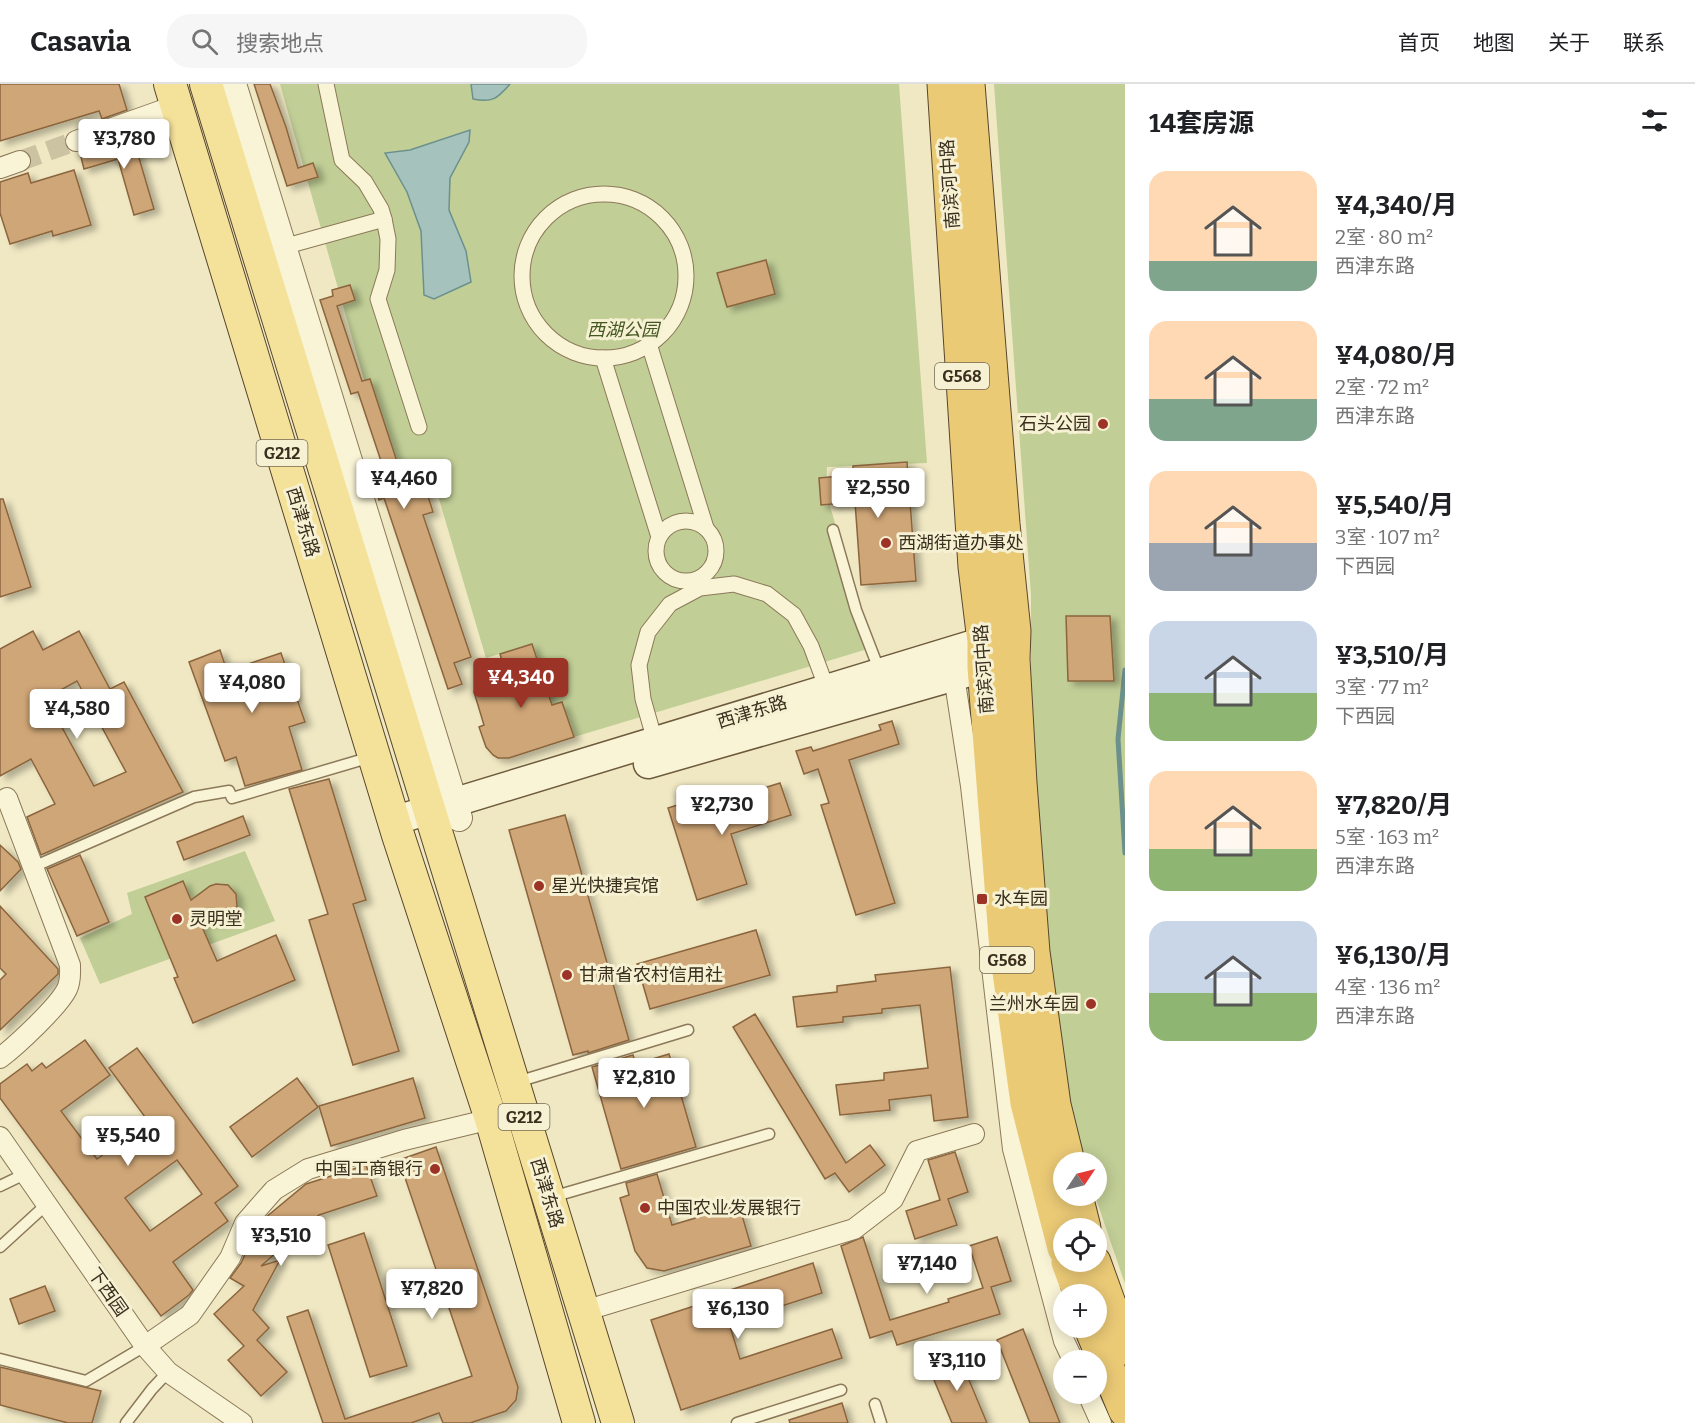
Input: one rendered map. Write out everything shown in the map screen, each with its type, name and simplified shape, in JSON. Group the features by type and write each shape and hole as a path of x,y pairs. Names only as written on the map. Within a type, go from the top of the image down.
{"highway":[{"name":"南滨河中路","path":"944,84 975,567 990,655 1020,783 1032,952 1054,1105 1066,1152"},
{"name":"南滨河中路","path":"968,84 1003,524 990,655 1006,950 1027,1103 1056,1218"},
{"path":"1098,1272 1125,1348"},
{"path":"1095,1338 1125,1410"}],"main road":[{"name":"西津东路","path":"206,84 444,814 514,1083 618,1423"},
{"name":"西津东路","path":"173,94 395,828 491,1119 573,1421"},
{"name":"西津东路","path":"444,814 655,741 881,672 990,655"},
{"name":"西津东路","path":"395,828 990,655"}],"street":[{"name":"西津东路","path":"233,84 283,247 444,814"},
{"path":"326,84 342,160 365,182 381,208 384,219 388,238 387,270 378,299 419,427"},
{"path":"76,141 173,94"},
{"path":"0,168 20,161"},
{"path":"613,193 644,203 668,224 683,252 687,285 677,315 657,340 628,356 603,358 565,349 540,328 525,300 522,267 531,236 552,211 580,196 613,193"},
{"path":"283,247 384,219"},
{"path":"650,344 706,528 715,542 717,554 713,566 697,584 670,604 648,632 639,665 643,699 655,741"},
{"path":"603,358 659,537"},
{"path":"706,528 689,520 666,527 659,537 656,548 657,560 662,571 683,582 734,584 767,594 794,615 811,645 828,688"},
{"path":"990,655 973,797 1012,1149 1068,1350"},
{"path":"0,1058 13,1048 61,998 68,988 70,977 70,965 8,798"},
{"path":"145,1346 190,1315 230,1258 244,1223 274,1190 308,1169 404,1140 491,1119"},
{"path":"584,1311 854,1229 893,1199 917,1151 974,1134"},
{"name":"下西园","path":"0,1137 145,1346 168,1372 242,1423"},
{"path":"1092,1404 1101,1423"}],"lane":[{"path":"833,530 856,610 881,672"},
{"path":"33,867 194,797 230,791 232,798 374,756"},
{"path":"514,1083 688,1030"},
{"path":"549,1198 769,1134"},
{"path":"0,1186 25,1174"},
{"path":"0,1247 47,1203"},
{"path":"0,1359 86,1381 145,1346"},
{"path":"126,1423 168,1372"},
{"path":"737,1423 841,1390"},
{"path":"875,1404 881,1423"}],"green space":[{"name":"西湖公园","path":"280,84 899,84 927,463 827,467 826,492 871,648 574,737 562,702 552,705 532,644 486,658 436,489 397,496"},
{"path":"994,84 1125,84 1125,1284 1107,1231 1107,1218 1102,1218 1098,1206 1107,1206 1107,1152 1080,1152 1070,1122 1042,887 1031,693 1031,595"},
{"path":"245,851 275,921 100,984 80,938 132,914 127,893"}],"water":[{"path":"471,84 510,84 494,99 485,100 473,99"},
{"path":"470,130 469,142 450,178 449,210 466,251 471,282 434,299 424,295 421,231 407,192 385,153 410,150"}],"building":[{"path":"0,84 119,84 127,110 102,119 99,111 0,141"},
{"path":"254,84 270,84 298,168 313,163 318,177 287,186"},
{"path":"132,134 154,209 134,215 118,159 84,169 80,153 110,145 109,142"},
{"path":"74,170 91,225 53,236 52,231 10,244 0,213 0,182 28,173 31,183"},
{"path":"766,260 775,294 727,307 717,273"},
{"path":"350,285 355,300 337,306 362,381 370,379 405,486 423,480 433,512 423,515 471,657 454,663 462,684 448,689 384,498 379,500 372,477 385,473 358,392 351,394 320,300 333,296 332,290"},
{"name":"西湖街道办事处","path":"907,462 916,581 861,585 855,502 821,505 819,478 853,475 853,466"},
{"path":"0,499 3,499 31,587 0,597"},
{"path":"1066,616 1110,616 1114,681 1068,681"},
{"path":"33,631 43,650 79,631 110,689 124,682 183,792 41,855 27,817 55,804 31,759 0,776 0,649","holes":["77,681 126,772 94,786 46,698"]},
{"path":"532,644 552,705 562,702 574,737 509,758 498,758 486,747 479,727 484,725 474,692 508,681 500,654"},
{"path":"220,650 227,671 281,653 305,722 289,727 302,770 245,786 236,757 225,761 189,662"},
{"path":"892,721 899,744 849,760 895,903 856,915 821,805 829,803 818,769 804,774 796,751 811,747 813,751 881,730 879,725"},
{"path":"329,779 366,900 353,904 399,1051 353,1065 309,920 328,914 289,789"},
{"path":"780,783 791,815 731,834 747,884 697,900 668,808 700,798 703,807"},
{"path":"565,815 629,1040 588,1053 588,1051 573,1055 509,830"},
{"path":"243,816 250,835 184,860 177,842"},
{"path":"0,845 18,862 21,869 0,891"},
{"path":"80,855 109,922 77,936 47,869"},
{"path":"183,881 191,900 216,884 228,885 236,894 237,906 230,916 225,919 200,922 217,961 276,935 295,980 193,1023 174,978 178,977 145,897"},
{"path":"0,906 58,969 58,974 0,1030 0,980 6,974 0,968"},
{"path":"756,930 770,975 650,1009 637,964"},
{"path":"950,967 968,1117 934,1121 931,1095 889,1100 890,1110 840,1115 836,1085 884,1080 884,1073 928,1068 920,1005 882,1009 882,1013 843,1017 843,1022 797,1027 793,997 837,992 837,986 876,981 875,975"},
{"path":"755,1014 846,1163 870,1145 885,1165 849,1192 835,1173 825,1179 733,1027"},
{"path":"85,1040 110,1075 61,1111 97,1159 148,1121 109,1068 137,1048 238,1186 215,1203 228,1221 173,1262 193,1290 161,1316 0,1098 0,1084 27,1064 32,1071 42,1063 46,1068","holes":["177,1160 202,1194 150,1231 125,1198"]},
{"path":"669,1054 696,1147 621,1169 592,1067 633,1055 636,1064"},
{"path":"297,1078 318,1107 252,1157 230,1127"},
{"path":"413,1078 425,1118 331,1146 319,1106"},
{"path":"436,1147 518,1387 516,1400 506,1411 470,1423 443,1423 439,1413 411,1423 323,1423 287,1317 308,1310 345,1419 472,1376 399,1160"},
{"path":"955,1152 968,1192 948,1199 957,1225 915,1239 906,1211 940,1200 928,1160"},
{"path":"366,1165 377,1196 319,1215 261,1266 280,1260 253,1310 269,1328 257,1340 287,1372 261,1396 228,1360 244,1346 214,1314 244,1286 230,1278 241,1263 258,1226 265,1218 306,1184"},
{"path":"657,1174 672,1225 739,1205 751,1246 664,1271 647,1268 635,1251 620,1198 629,1195 626,1183"},
{"path":"364,1233 407,1366 370,1377 328,1245"},
{"path":"863,1237 890,1320 949,1302 948,1299 983,1288 969,1246 997,1237 1011,1281 991,1287 1000,1314 897,1345 892,1331 870,1338 841,1246"},
{"path":"813,1263 822,1293 729,1323 740,1359 832,1329 842,1358 681,1410 651,1320 725,1296 724,1292"},
{"path":"45,1286 55,1311 19,1324 10,1299"},
{"path":"1023,1329 1060,1423 1030,1423 997,1340"},
{"path":"959,1356 987,1423 952,1423 929,1368"},
{"path":"0,1367 101,1391 92,1423 68,1423 0,1405"},
{"path":"842,1403 848,1423 790,1423 789,1420"}],"waterway":[{"path":"1125,670 1118,739 1125,853"}],"tunnel":[{"path":"20,161 76,141"}],"place":[{"name":"石头公园","path":"1103,424"},
{"name":"西湖街道办事处","path":"886,543"},
{"name":"星光快捷宾馆","path":"539,886"},
{"name":"水车园","path":"982,899"},
{"name":"灵明堂","path":"177,919"},
{"name":"甘肃省农村信用社","path":"567,975"},
{"name":"兰州水车园","path":"1091,1004"},
{"name":"中国工商银行","path":"435,1169"},
{"name":"中国农业发展银行","path":"645,1208"}]}
